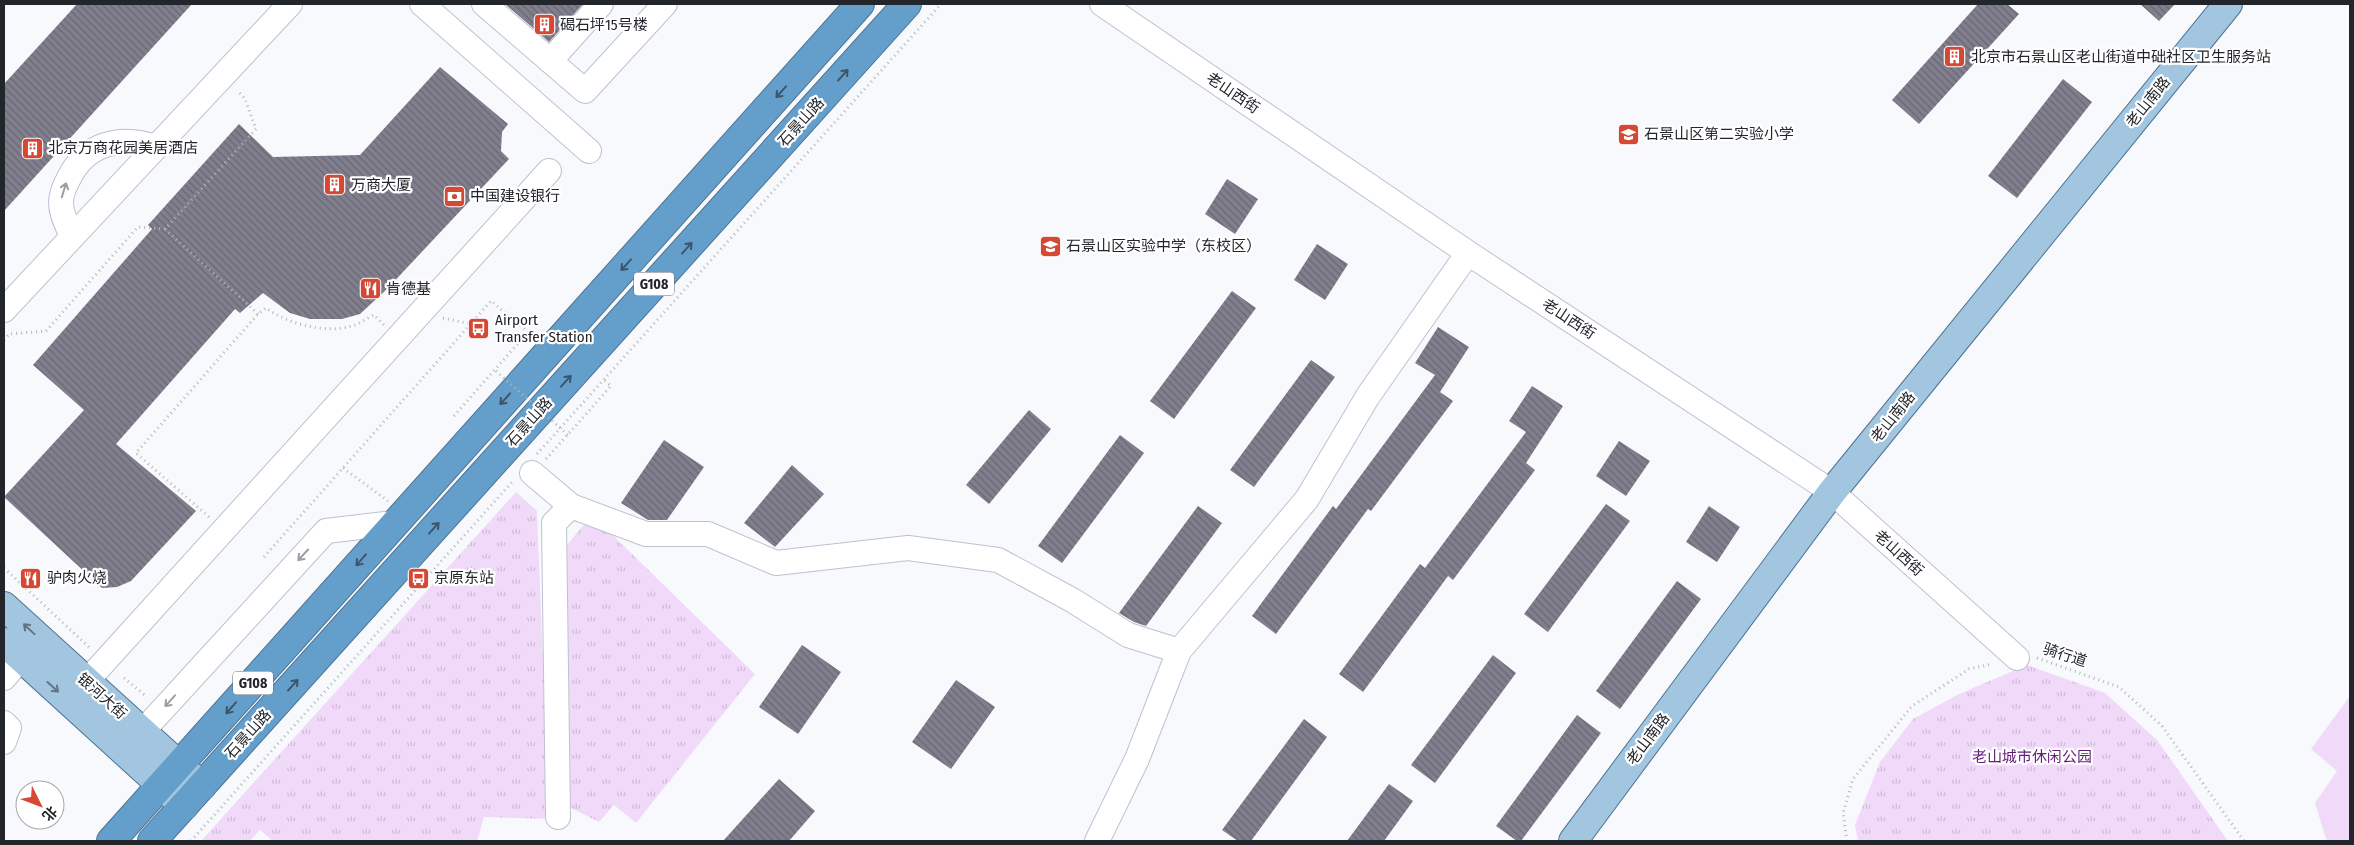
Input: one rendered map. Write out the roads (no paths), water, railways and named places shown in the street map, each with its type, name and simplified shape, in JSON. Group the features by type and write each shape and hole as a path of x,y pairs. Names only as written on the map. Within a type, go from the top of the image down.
{"highway":[{"name":"石景山路","path":"111,841 860,4"},
{"name":"石景山路","path":"152,841 907,4"}],"main road":[{"name":"老山南路","path":"1573,841 1832,492 2228,4"},
{"name":"银河大街","path":"4,606 180,765 193,796"},
{"name":"银河大街","path":"9,659 161,786 193,796"}],"street":[{"path":"4,310 155,146 290,4"},
{"path":"422,4 589,151"},
{"path":"484,4 586,91 665,4"},
{"path":"550,61 601,4"},
{"name":"老山西街","path":"1102,4 1468,253 1832,492 2018,658"},
{"path":"72,237 62,213 61,203 64,190 76,166 90,152 102,144 123,140 155,146"},
{"path":"86,682 550,171"},
{"path":"1097,841 1137,759 1179,650 1307,499 1368,396 1468,253"},
{"path":"528,469 571,506 646,534 708,534 776,563 908,548 998,560 1072,600 1128,635 1179,650"},
{"path":"558,817 554,522 571,506"},
{"path":"142,732 326,531 394,523"},
{"path":"4,723 9,728 4,742"}],"place":[{"name":"碣石坪15号楼","path":"544,25"},
{"name":"北京市石景山区老山街道中础社区卫生服务站","path":"1955,57"},
{"name":"石景山区第二实验小学","path":"1628,134"},
{"name":"北京万商花园美居酒店","path":"32,148"},
{"name":"万商大厦","path":"335,185"},
{"name":"中国建设银行","path":"454,196"},
{"name":"石景山区实验中学（东校区）","path":"1050,246"},
{"name":"肯德基","path":"370,289"},
{"name":"Airport Transfer Station","path":"479,329"},
{"name":"驴肉火烧","path":"31,578"},
{"name":"京原东站","path":"418,578"}],"park label":[{"name":"老山城市休闲公园","path":"2032,757"}]}
